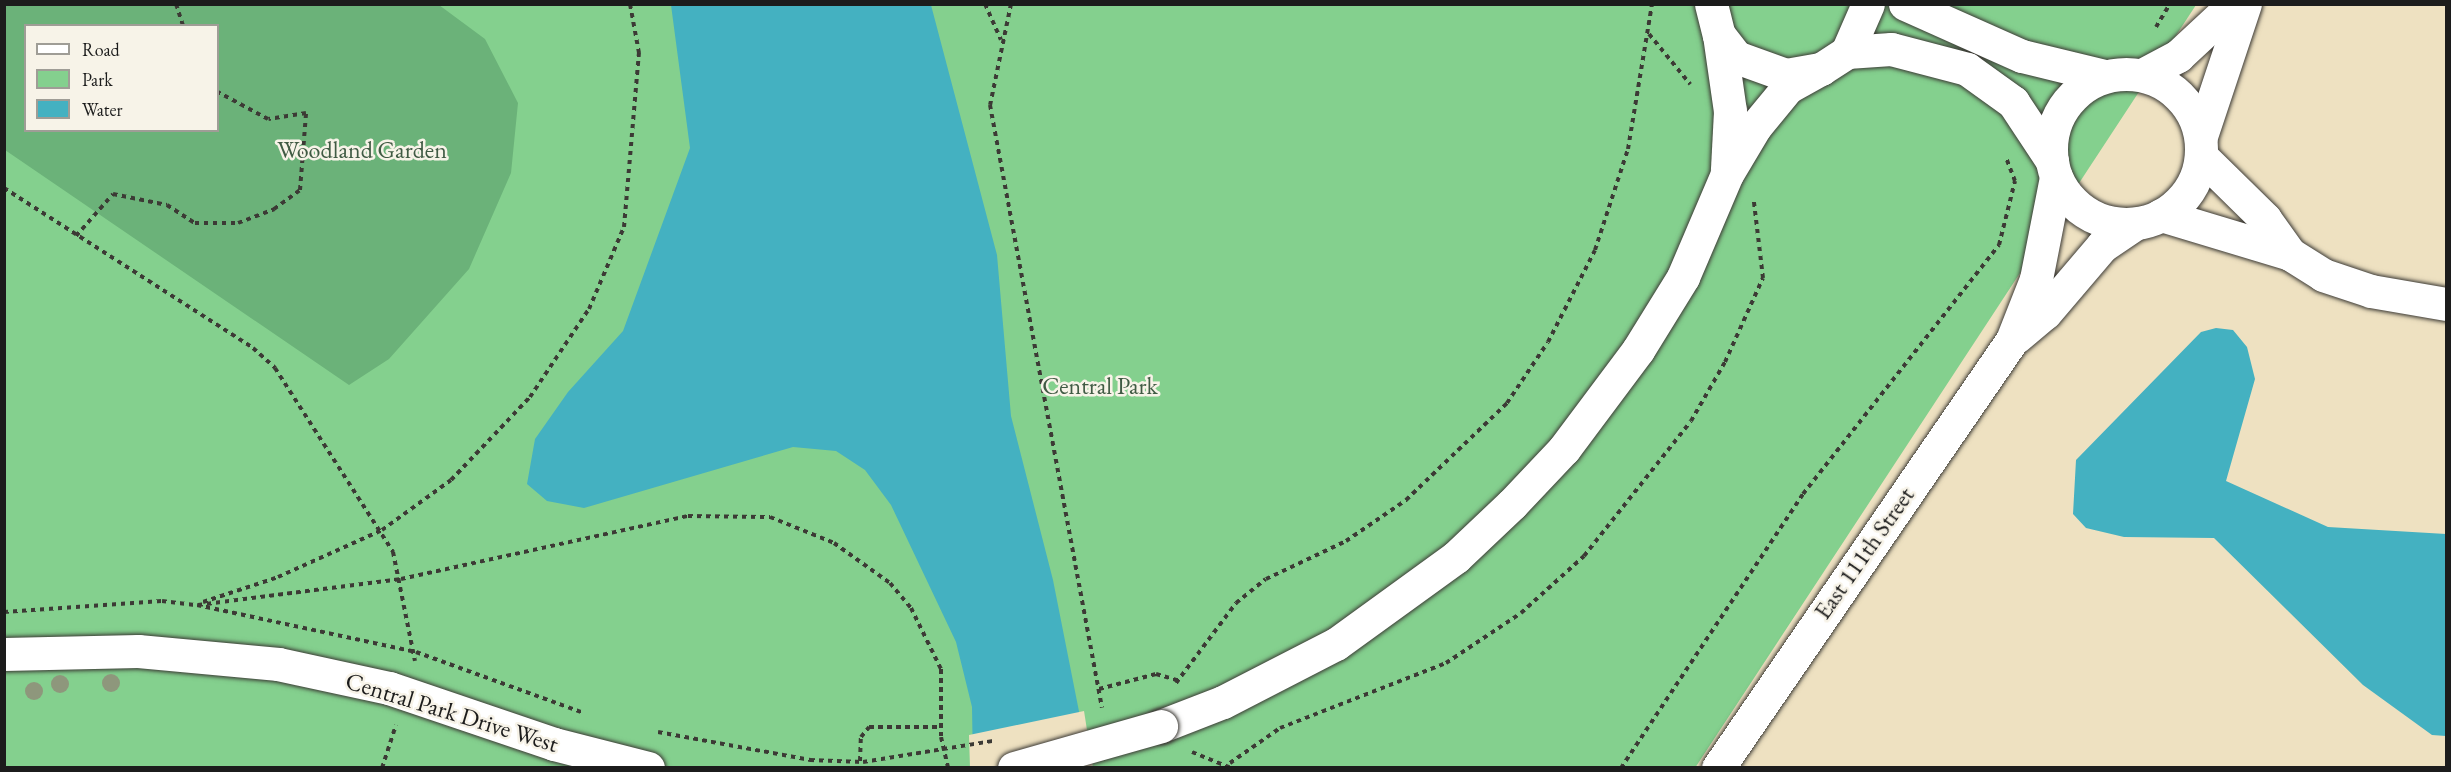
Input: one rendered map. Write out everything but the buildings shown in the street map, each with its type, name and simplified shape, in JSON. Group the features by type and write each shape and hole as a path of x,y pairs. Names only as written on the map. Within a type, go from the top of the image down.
{"street":[{"path":"1014,768 1161,726 1223,702 1336,644 1407,596 1492,524 1564,449 1638,350 1683,277 1727,174 1781,93 1834,60 1868,4"},
{"path":"1905,4 2022,56 2104,76 2142,75 2178,56 2234,4"},
{"path":"2147,220 2192,186 2201,146 2245,4"},
{"path":"1715,20 1736,57 1764,71 1798,74 1834,60 1891,49 1967,69 2013,102 2054,169 2086,213 2147,220 2289,254 2323,274 2371,291 2446,304"},
{"path":"1715,20 1730,111 1727,174"},
{"path":"2142,75 2177,92 2193,112 2201,146 2265,219 2289,254"},
{"path":"2054,169 2053,129 2064,106 2081,88 2104,76"},
{"name":"East 111th Street","path":"1718,768 2012,340 2036,279 2054,169"},
{"name":"East 111th Street","path":"2012,340 2045,313 2102,246 2147,220"},
{"name":"Central Park Drive West","path":"4,654 99,650 209,655 298,668 407,694 554,744 648,768"}],"path":[{"path":"176,4 182,24"},
{"path":"197,605 278,577 382,530 470,463 530,397 589,309 624,226 639,52 630,4"},
{"path":"986,4 1001,41"},
{"path":"1011,4 1001,41 990,105 1099,689 1156,674 1178,680"},
{"path":"1168,694 1236,603 1266,579 1346,541 1406,501 1507,403 1548,342 1595,249 1628,149 1649,34 1652,4"},
{"path":"1649,34 1697,93"},
{"path":"76,236 113,194 167,205 195,223 238,223 274,209 300,190 306,113 268,119 219,93"},
{"path":"1621,768 1803,494 2000,245 2015,181 2000,146"},
{"path":"4,188 264,356 305,406 382,530 401,579 416,652 407,694 382,768"},
{"path":"197,605 401,579 688,516 770,517 844,550 890,583 911,608 941,669 941,737 948,768"},
{"path":"4,612 162,601 197,605 416,652 588,715"},
{"path":"650,730 810,760 861,761 861,737 869,727 942,727"},
{"path":"1183,751 1230,763 1231,768"}],"green space":[{"name":"Central Park","path":"4,5 2196,5 1695,768 5,767"},
{"name":"Woodland Garden","path":"4,5 439,5 485,39 518,103 511,173 469,269 389,359 349,385 5,150"}],"water":[{"path":"671,5 931,5 997,255 1011,416 1053,580 1090,767 973,767 972,707 956,642 891,505 865,470 836,451 793,447 584,508 547,501 527,484 535,439 568,392 623,331 690,148"},
{"path":"2216,328 2233,330 2247,347 2255,379 2226,481 2328,527 2446,534 2446,736 2432,735 2363,685 2214,538 2124,537 2086,528 2073,514 2076,460 2201,332"}],"pier":[{"path":"1084,711 1093,768 970,768 969,735"}]}
